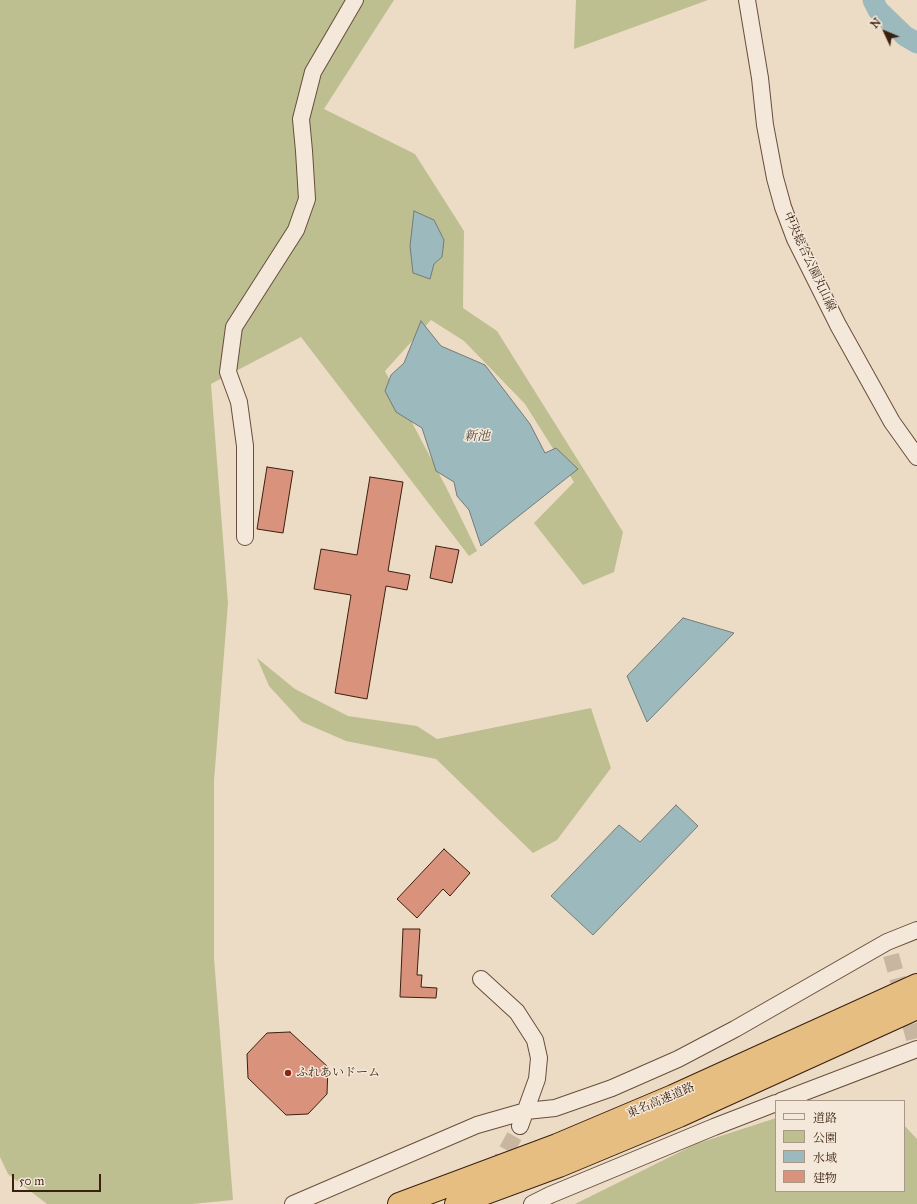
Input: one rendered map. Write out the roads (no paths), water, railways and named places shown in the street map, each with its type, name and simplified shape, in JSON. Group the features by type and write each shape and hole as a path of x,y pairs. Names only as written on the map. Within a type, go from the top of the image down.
{"highway":[{"name":"東名高速道路","path":"399,1204 571,1139 680,1093 917,985"},
{"name":"東名高速道路","path":"456,1204 559,1166 679,1116 917,1008"}],"street":[{"path":"245,537 245,446 239,402 228,372 234,327 296,230 307,198 300,119 313,72 355,0"},
{"name":"中央総合公園丸山線","path":"747,0 760,78 765,125 775,178 795,239 842,332 892,422 917,457"},
{"path":"293,1204 477,1125 526,1111 555,1108 612,1088 678,1060 889,949 917,930"},
{"path":"481,980 517,1012 535,1040 538,1058 537,1079 520,1126"},
{"path":"783,1100 916,1045"},
{"path":"532,1204 714,1126 775,1103"}],"water":[{"path":"414,211 434,220 444,240 442,257 434,264 430,279 413,273 410,246"},
{"name":"新池","path":"421,321 441,346 485,365 530,424 545,453 556,448 578,469 481,546 469,510 457,496 454,482 436,471 422,428 396,412 385,391 391,375 404,363"},
{"path":"683,618 734,633 647,722 627,676"},
{"path":"676,805 698,826 593,935 551,896 619,825 640,842"}],"waterway":[{"path":"873,0 878,10 905,36 917,43"}],"tunnel":[{"path":"891,955 914,1039"},
{"path":"495,1171 520,1126"}],"place":[{"name":"ふれあいドーム","path":"288,1073"}]}
